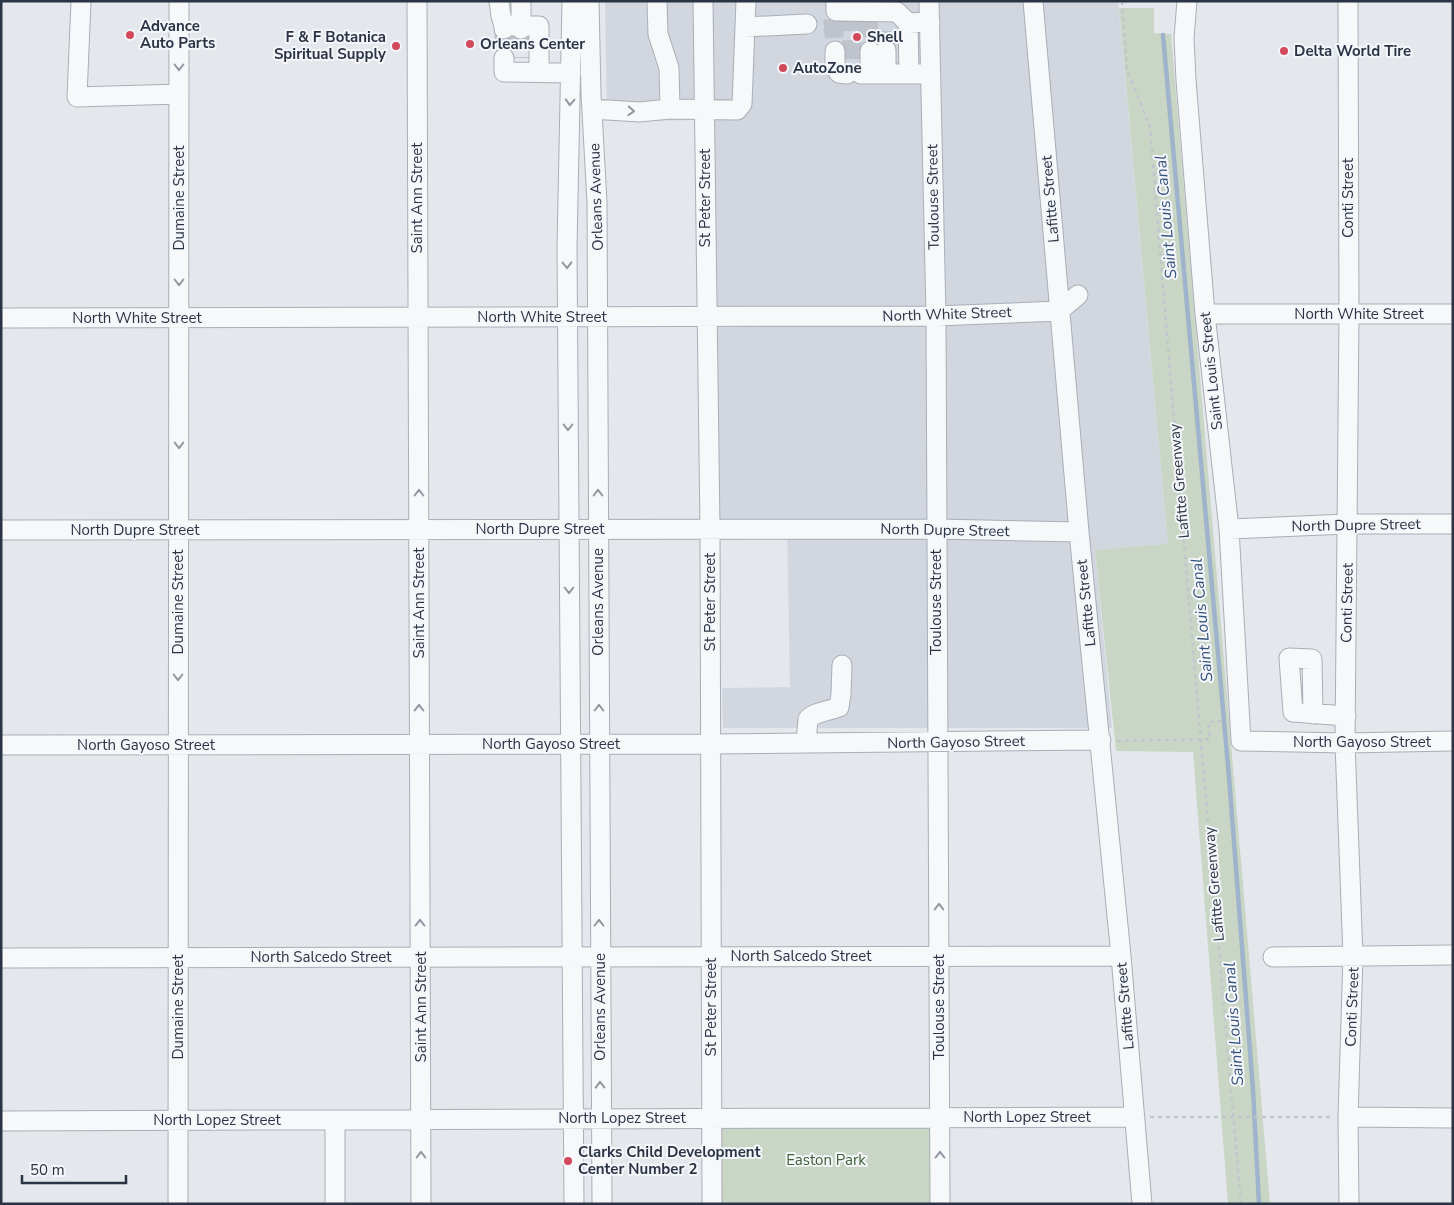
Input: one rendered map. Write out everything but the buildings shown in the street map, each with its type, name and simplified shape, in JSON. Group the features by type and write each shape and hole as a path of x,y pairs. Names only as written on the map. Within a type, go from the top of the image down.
{"street":[{"path":"81,1 77,97 179,94"},
{"name":"Dumaine Street","path":"178,1204 179,1"},
{"name":"Saint Ann Street","path":"416,1 422,1204"},
{"path":"499,1 501,16 518,27 572,24"},
{"path":"521,1 518,27 521,65 571,73"},
{"name":"Orleans Avenue","path":"572,1 567,171 567,318 574,1204"},
{"name":"Orleans Avenue","path":"588,1 597,192 602,1204"},
{"path":"657,1 658,34 669,68 670,109"},
{"name":"St Peter Street","path":"704,1 706,317 710,529 712,1204"},
{"path":"592,109 639,112 670,109 737,110 742,104 746,1"},
{"name":"Toulouse Street","path":"929,1 936,316 940,1204"},
{"name":"Lafitte Street","path":"1033,1 1079,532 1121,956 1142,1204"},
{"name":"Saint Louis Street","path":"1188,1 1184,38 1186,80 1205,314 1229,529 1241,741"},
{"name":"Conti Street","path":"1348,1 1349,314 1346,743 1353,956 1348,1117 1349,1204"},
{"path":"835,10 897,12 908,23 909,74"},
{"path":"908,23 930,22"},
{"path":"745,27 807,24"},
{"path":"866,74 878,50"},
{"path":"835,51 835,67 839,73 931,74"},
{"path":"1059,311 1078,295"},
{"name":"North White Street","path":"1,318 936,316 1059,311"},
{"name":"North White Street","path":"1205,314 1453,314"},
{"name":"North Dupre Street","path":"1229,529 1348,524 1453,524"},
{"name":"North Dupre Street","path":"1,530 936,529 1079,532"},
{"path":"806,743 808,719 812,714 824,713 839,708 842,665"},
{"path":"1313,714 1346,716"},
{"name":"North Gayoso Street","path":"1,745 710,744 1100,740"},
{"name":"North Gayoso Street","path":"1241,741 1346,743 1453,741"},
{"path":"1273,957 1453,955"},
{"name":"North Salcedo Street","path":"1,958 1121,956"},
{"name":"North Lopez Street","path":"1,1122 1135,1117"},
{"path":"1348,1117 1453,1118"},
{"path":"335,1120 335,1204"}],"path":[{"name":"Lafitte Greenway","path":"1122,1 1127,70 1150,127 1241,1204"},
{"path":"1100,740 1145,742 1210,739 1208,722 1232,720"},
{"path":"1135,1117 1348,1117"}],"shaded area":[{"path":"605,1 1118,1 1168,545 1095,550 1112,728 723,728 722,688 790,687 787,521 717,522 714,120 607,121"}],"green space":[{"path":"1119,8 1154,8 1154,33 1171,34 1270,1204 1228,1204 1193,752 1116,751 1095,550 1168,544"},
{"name":"Easton Park","path":"939,1117 940,1204 712,1204 711,1118"}],"waterway":[{"name":"Saint Louis Canal","path":"1163,35 1229,777 1253,1090 1259,1204"}],"tunnel":[{"path":"851,12 853,74"},
{"path":"868,18 870,51"},
{"path":"886,18 886,50"},
{"path":"833,19 835,51"},
{"path":"504,29 504,58"},
{"path":"521,29 521,58"}],"place":[{"name":"Advance Auto Parts","path":"130,35"},
{"name":"Shell","path":"857,37"},
{"name":"Orleans Center","path":"470,44"},
{"name":"F & F Botanica Spiritual Supply","path":"396,46"},
{"name":"Delta World Tire","path":"1284,51"},
{"name":"AutoZone","path":"783,68"},
{"name":"Clarks Child Development Center Number 2","path":"568,1161"}]}
